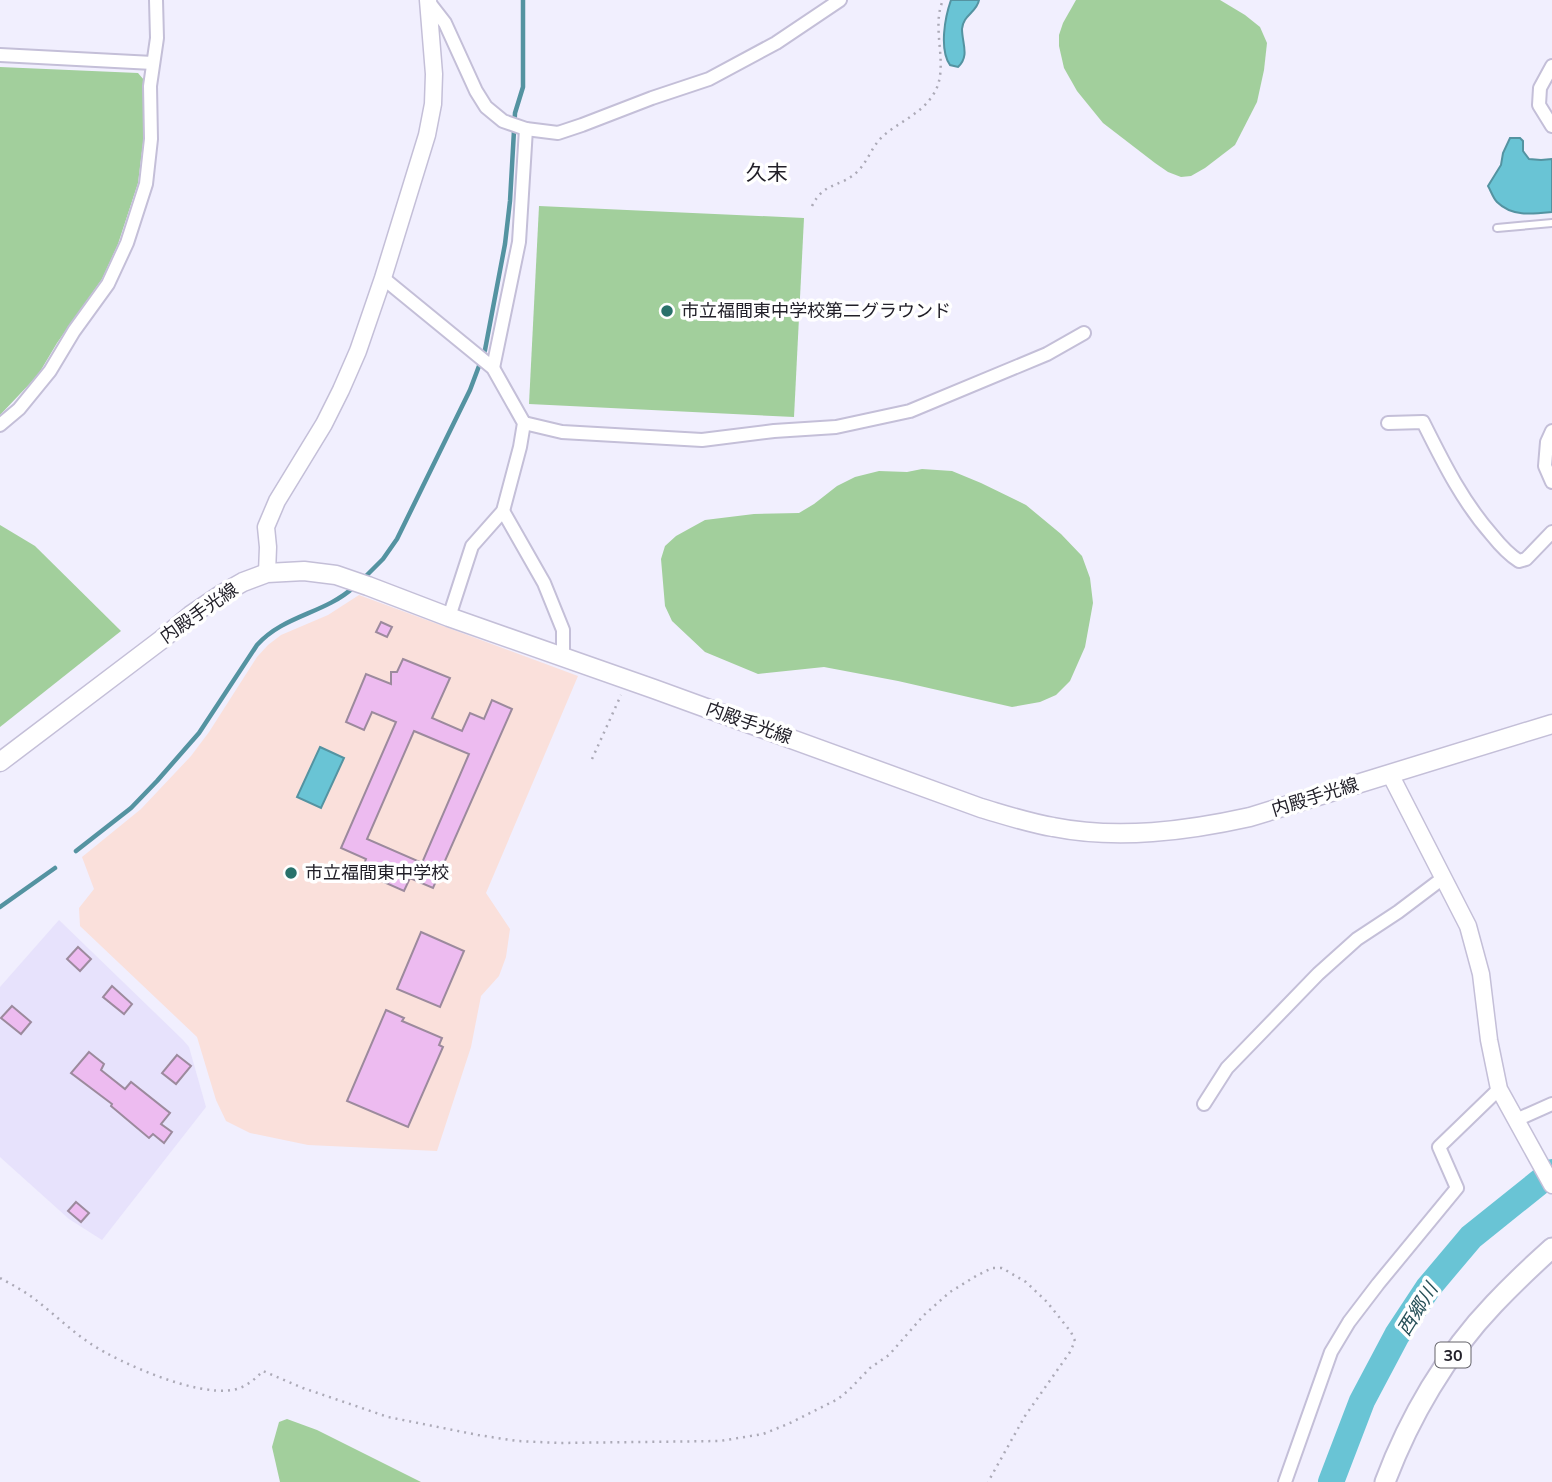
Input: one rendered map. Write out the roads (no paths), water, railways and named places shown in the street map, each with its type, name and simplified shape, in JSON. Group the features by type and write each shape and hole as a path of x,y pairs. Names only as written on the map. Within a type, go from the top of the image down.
{"main road":[{"name":"内殿手光線","path":"0,762 222,594 267,573 304,571 336,575 369,586 981,808 1054,828 1085,832 1117,834 1215,825 1251,817 1552,724"},
{"name":"30","path":"1385,1482 1395,1453 1450,1360 1492,1306 1552,1248"}],"street":[{"path":"0,425 19,409 50,371 74,331 108,284 127,243 146,184 151,139 150,86 157,38 156,0"},
{"path":"428,1 445,23 475,91 486,107 503,121 526,130 558,133 709,79 776,43 840,0"},
{"path":"267,573 266,527 276,501 324,424 358,351 427,135 433,104 434,74 428,1"},
{"path":"0,55 153,63"},
{"path":"1552,66 1540,89 1539,105 1552,126"},
{"path":"493,368 519,242 526,130"},
{"path":"383,278 493,368 524,423 503,511 472,546 449,617"},
{"path":"524,423 562,432 702,440 836,427 910,411 1047,354 1084,333"},
{"path":"1388,423 1423,422 1454,484 1479,520 1510,556 1519,561 1526,559 1552,532"},
{"path":"1552,431 1547,442 1545,466 1552,482"},
{"path":"503,511 544,583 563,630 564,657"},
{"path":"1390,774 1468,926 1481,974 1489,1040 1499,1089 1552,1185"},
{"path":"1204,1104 1227,1068 1318,974 1357,939 1443,878"},
{"path":"1285,1482 1331,1352 1349,1322 1378,1284 1457,1188 1439,1147 1499,1089"},
{"path":"1520,1126 1552,1104"}],"lane":[{"path":"1497,228 1552,223"}],"water":[{"path":"951,0 979,0 963,24 965,54 958,67 950,65 944,42"},
{"path":"1510,138 1520,138 1523,141 1523,151 1529,159 1552,159 1552,212 1516,212 1503,207 1494,199 1488,186 1501,165"},
{"path":"320,747 344,758 321,808 297,797"}],"waterway":[{"path":"363,579 383,559 397,539 470,390 485,350 505,244 515,113 523,87 523,0"},
{"path":"76,851 131,808 157,781 199,733 257,645 279,627 330,603 354,587"},
{"path":"0,907 55,868"},
{"name":"西郷川","path":"1331,1482 1362,1401 1397,1335 1428,1288 1471,1237 1552,1172"}],"place":[{"name":"市立福間東中学校第二グラウンド","path":"667,311"},
{"name":"市立福間東中学校","path":"291,873"}],"district":[{"name":"久末","path":"767,173"}]}
